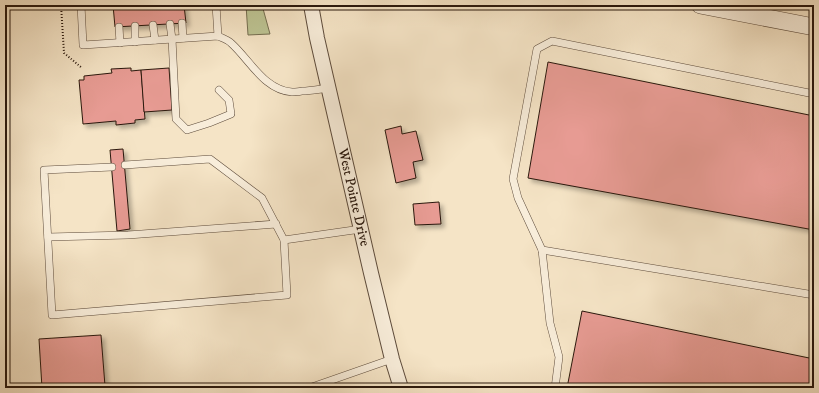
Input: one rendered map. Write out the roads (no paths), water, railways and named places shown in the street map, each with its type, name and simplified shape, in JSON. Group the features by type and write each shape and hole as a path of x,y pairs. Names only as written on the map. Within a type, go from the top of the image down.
{"street":[{"name":"West Pointe Drive","path":"311,5 361,230 392,359 401,388"},
{"path":"700,5 814,26"}],"lane":[{"path":"81,5 83,45 218,36 230,42 259,74 282,90 292,92 329,88"},
{"path":"216,5 218,36"},
{"path":"182,23 183,38"},
{"path":"170,24 176,119 187,130 230,114 229,100 220,90"},
{"path":"153,25 155,40"},
{"path":"135,26 135,42"},
{"path":"119,27 120,43"},
{"path":"554,388 558,357 550,323 542,250 518,198 513,180 537,49 552,41 814,94"},
{"path":"112,167 44,170 52,315 287,295 284,240 262,198 210,159 125,165"},
{"path":"48,237 128,235 276,224"},
{"path":"284,240 361,230"},
{"path":"542,250 814,295"},
{"path":"309,388 392,359"}]}
